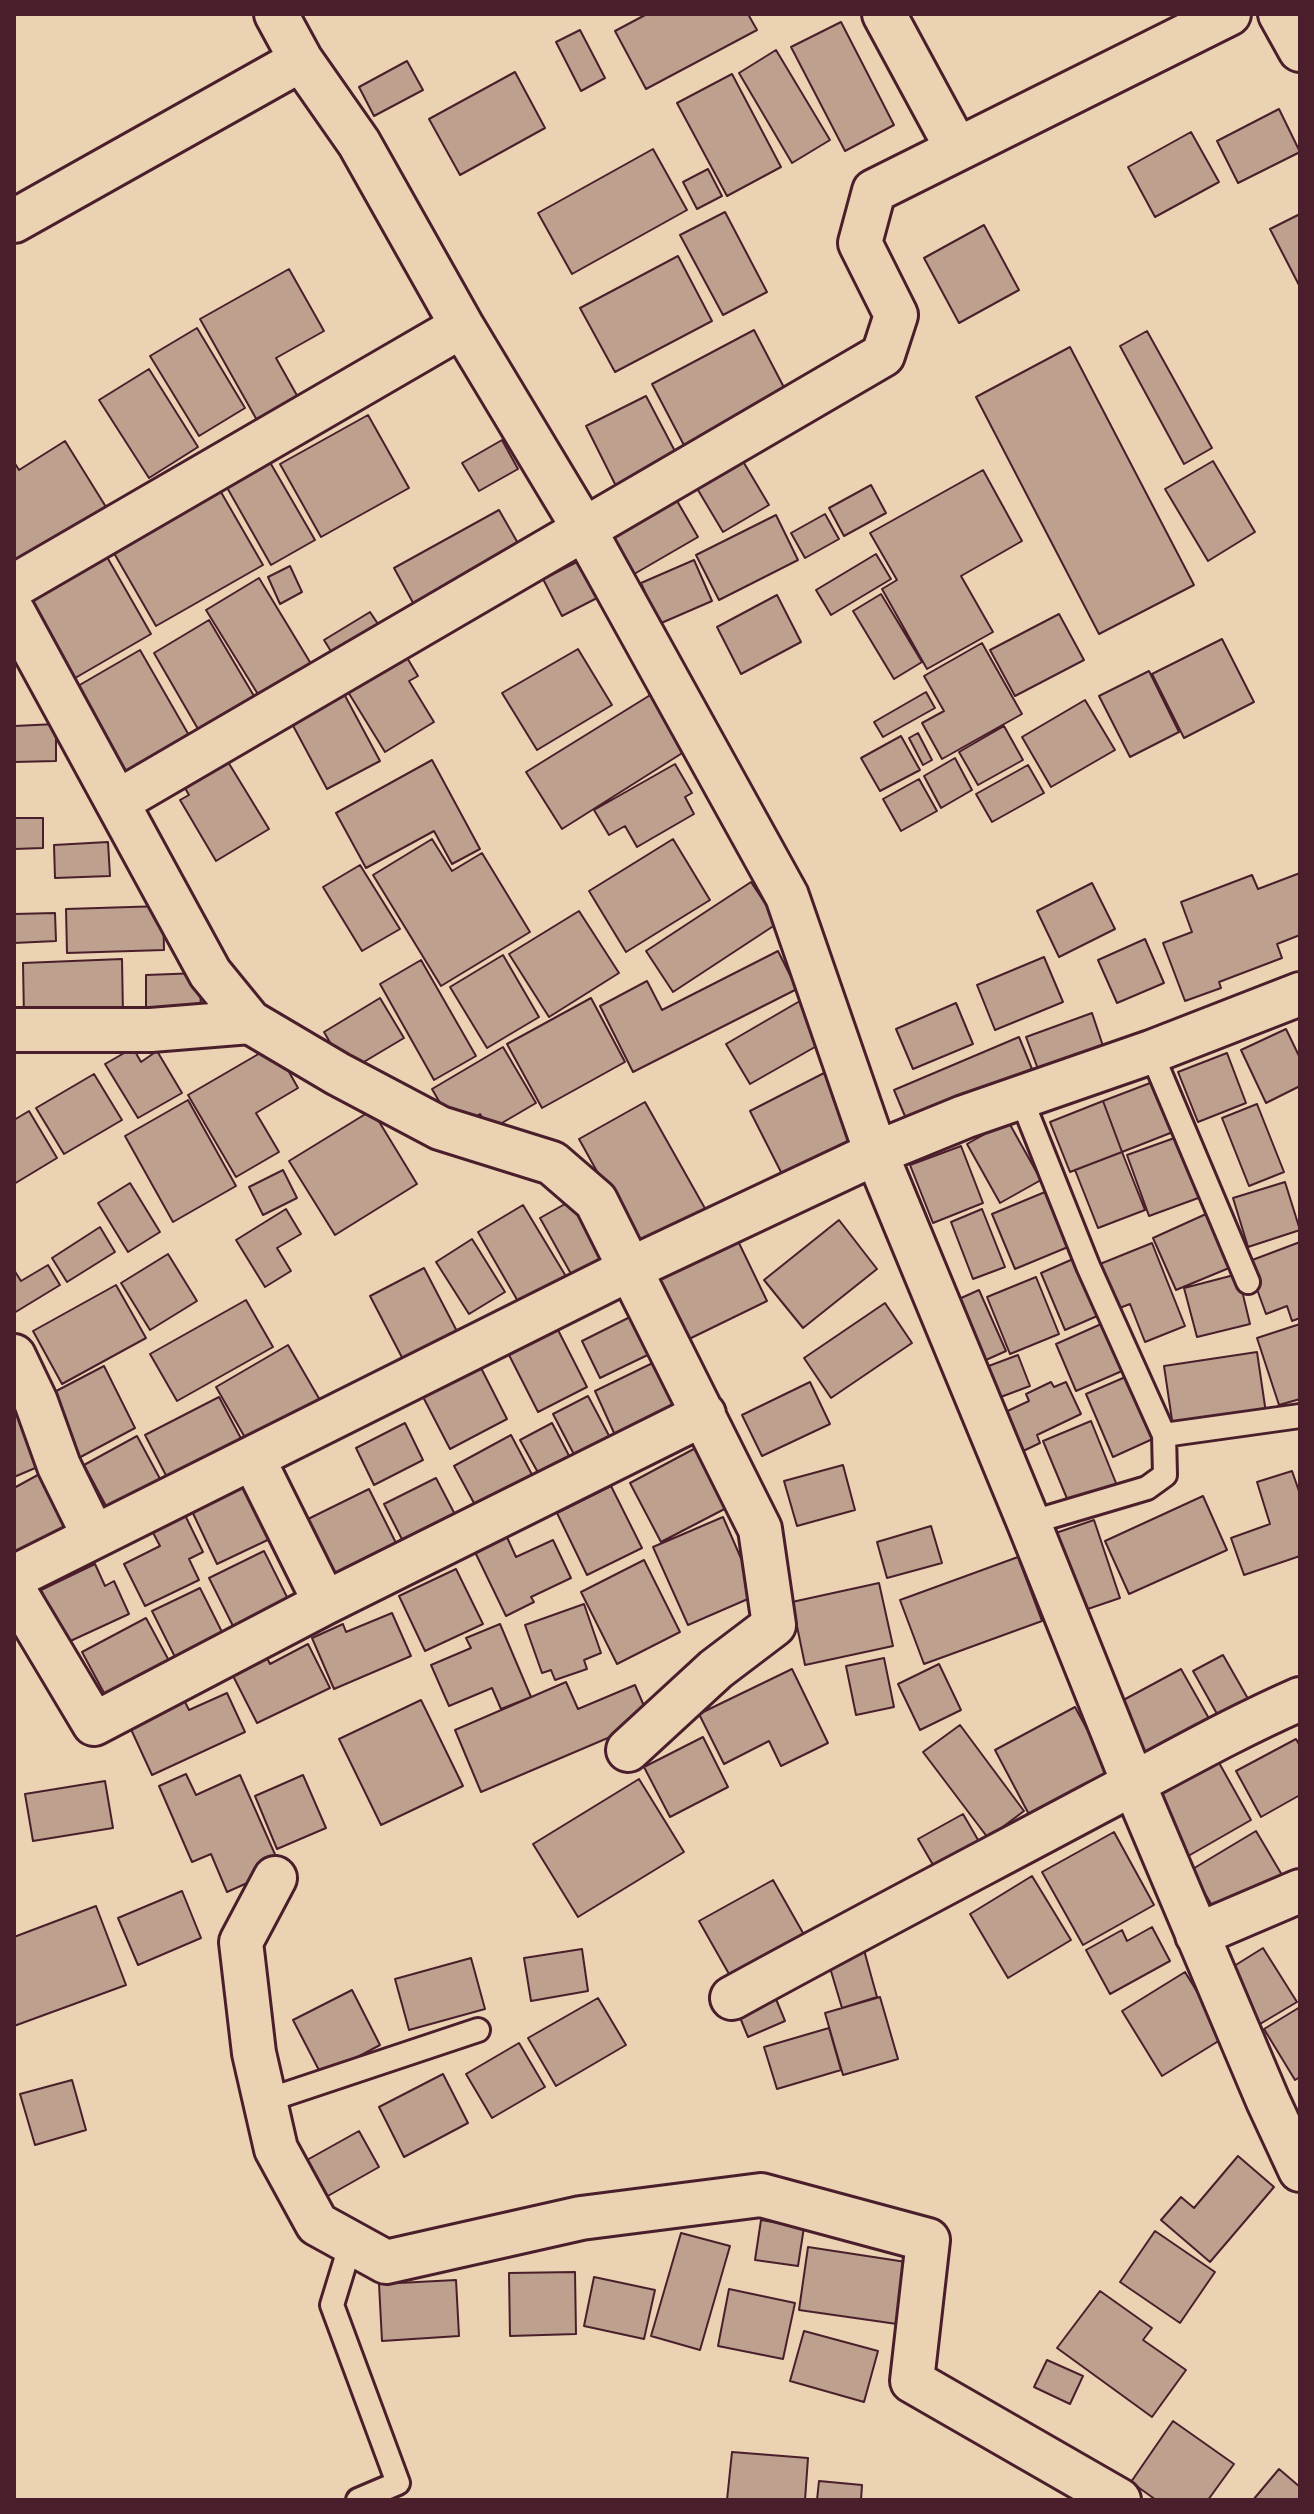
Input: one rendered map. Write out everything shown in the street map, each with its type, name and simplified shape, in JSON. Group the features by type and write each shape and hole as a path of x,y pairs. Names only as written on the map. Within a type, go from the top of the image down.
{"street":[{"path":"276,14 301,60 359,143 462,326 584,529 787,896 876,1153 1133,1783 1300,2170"},
{"path":"884,14 957,149"},
{"path":"117,802 883,355 896,315 860,243 874,191 1229,14"},
{"path":"1280,14 1300,50"},
{"path":"14,221 301,60"},
{"path":"14,586 462,326"},
{"path":"14,613 210,973 250,1022 338,1074 440,1128 552,1163 596,1201 760,1529 774,1625 716,1669 628,1750"},
{"path":"14,1577 630,1269 876,1153 964,1117 1151,1052 1300,994"},
{"path":"14,1030 151,1030 250,1022"},
{"path":"14,1356 36,1402 59,1466 93,1535"},
{"path":"14,1590 94,1724 325,1603 704,1414"},
{"path":"253,1458 325,1603"},
{"path":"732,1998 1243,1724 1300,1699"},
{"path":"275,1878 241,1942 254,2053 276,2149 317,2224 386,2262 581,2218 761,2195 928,2240 912,2381 1119,2500"},
{"path":"1197,1935 1300,1891"}],"lane":[{"path":"1151,1052 1248,1282"},
{"path":"1021,1098 1088,1266 1164,1435 1165,1475 1147,1488 1029,1523"},
{"path":"1164,1435 1300,1416"},
{"path":"265,2101 478,2030"},
{"path":"351,2243 332,2305 398,2483 358,2500"}],"building":[{"path":"647,14 748,14 757,30 646,89 615,31"},
{"path":"841,22 894,125 845,151 791,47"},
{"path":"580,30 605,78 581,91 556,42"},
{"path":"776,50 830,140 792,163 739,73"},
{"path":"407,61 423,90 374,116 359,87"},
{"path":"515,72 545,128 460,175 429,119"},
{"path":"732,74 781,167 727,196 677,103"},
{"path":"1279,109 1300,152 1238,183 1217,141"},
{"path":"1191,132 1219,182 1155,217 1128,167"},
{"path":"653,149 687,210 572,274 538,213"},
{"path":"708,169 722,196 697,209 683,182"},
{"path":"725,212 767,292 723,315 680,235"},
{"path":"1300,214 1300,287 1270,229"},
{"path":"984,225 1019,290 959,323 924,258"},
{"path":"678,256 712,321 615,372 580,308"},
{"path":"289,269 324,331 276,358 299,399 258,422 200,319"},
{"path":"197,328 245,408 199,436 150,356"},
{"path":"754,330 789,397 687,451 652,384"},
{"path":"1147,331 1212,448 1184,464 1120,346"},
{"path":"1070,347 1194,585 1099,634 976,397"},
{"path":"149,369 198,447 149,478 99,400"},
{"path":"646,396 678,457 617,488 586,426"},
{"path":"368,415 409,488 321,537 280,464"},
{"path":"502,440 518,469 479,491 462,463"},
{"path":"65,441 106,507 14,564 14,462 19,470"},
{"path":"264,452 315,540 271,565 221,477"},
{"path":"741,458 769,505 723,532 695,485"},
{"path":"1213,461 1255,532 1208,561 1165,489"},
{"path":"983,470 1022,541 961,576 993,632 927,669 882,589 897,580 870,533"},
{"path":"214,480 263,565 156,626 107,541"},
{"path":"871,485 886,513 844,536 829,508"},
{"path":"673,494 698,537 629,577 603,534"},
{"path":"499,510 523,552 417,610 394,568"},
{"path":"825,514 839,539 805,558 791,533"},
{"path":"776,515 798,560 719,600 696,555"},
{"path":"99,543 151,634 70,681 17,590"},
{"path":"876,554 891,579 831,615 816,590"},
{"path":"694,560 712,601 659,624 641,583"},
{"path":"579,561 597,598 562,616 543,579"},
{"path":"290,566 302,592 280,604 268,577"},
{"path":"259,578 316,672 264,704 206,610"},
{"path":"881,594 922,662 894,679 853,611"},
{"path":"777,595 801,642 741,674 717,627"},
{"path":"370,612 384,633 337,661 324,640"},
{"path":"1059,614 1084,660 1015,696 990,650"},
{"path":"209,620 254,696 198,729 154,653"},
{"path":"1222,639 1254,702 1184,738 1152,674"},
{"path":"982,643 1022,714 942,759 922,723 944,711 924,676"},
{"path":"578,649 612,705 537,750 502,693"},
{"path":"140,650 194,744 125,784 71,690"},
{"path":"403,651 418,676 409,681 434,722 385,752 345,687"},
{"path":"1149,671 1179,732 1130,757 1099,696"},
{"path":"660,689 695,745 562,829 526,772"},
{"path":"343,692 380,761 327,789 290,720"},
{"path":"926,692 935,708 883,737 874,722"},
{"path":"1085,700 1115,750 1051,787 1022,737"},
{"path":"56,724 56,761 14,762 14,726"},
{"path":"1004,726 1023,760 978,785 959,752"},
{"path":"918,733 932,760 923,765 909,738"},
{"path":"901,736 920,770 880,791 861,758"},
{"path":"225,757 269,829 216,861 180,800 189,795 182,783"},
{"path":"955,758 972,790 941,808 924,776"},
{"path":"432,760 480,849 452,864 434,831 366,868 336,813"},
{"path":"675,764 692,793 685,797 694,814 637,847 625,826 609,835 594,810"},
{"path":"1028,765 1044,793 992,822 976,794"},
{"path":"919,779 937,811 901,831 883,799"},
{"path":"14,818 43,818 43,848 14,849"},
{"path":"432,839 452,871 482,853 530,932 441,986 373,875"},
{"path":"673,839 710,900 626,952 589,891"},
{"path":"108,842 110,876 55,878 54,845"},
{"path":"360,865 400,929 362,951 323,887"},
{"path":"1300,873 1300,935 1277,944 1282,958 1219,982 1221,988 1185,1001 1163,943 1192,932 1181,902 1252,875 1258,889"},
{"path":"751,882 778,923 673,992 646,951"},
{"path":"1092,883 1115,929 1059,957 1037,911"},
{"path":"163,906 164,950 67,953 66,909"},
{"path":"579,911 619,973 549,1017 509,954"},
{"path":"55,913 56,941 14,943 14,914"},
{"path":"1145,939 1164,983 1117,1003 1098,960"},
{"path":"778,951 797,989 633,1072 600,1006 647,981 662,1010"},
{"path":"503,955 539,1017 487,1048 450,987"},
{"path":"1044,957 1063,1002 995,1030 977,985"},
{"path":"122,959 123,1015 24,1018 23,963"},
{"path":"421,960 476,1056 434,1080 380,984"},
{"path":"200,973 201,1015 146,1016 146,975"},
{"path":"380,998 404,1038 347,1072 324,1032"},
{"path":"591,998 625,1062 542,1108 507,1044"},
{"path":"805,998 829,1039 750,1084 726,1044"},
{"path":"956,1003 973,1044 913,1069 896,1029"},
{"path":"1092,1013 1105,1052 1041,1077 1026,1037"},
{"path":"1286,1029 1300,1058 1300,1086 1266,1103 1241,1050"},
{"path":"1019,1037 1032,1069 907,1121 894,1090"},
{"path":"274,1045 298,1088 256,1113 279,1152 236,1177 188,1095"},
{"path":"503,1047 536,1103 490,1130 480,1114 455,1129 432,1089"},
{"path":"133,1048 141,1062 157,1051 182,1093 138,1118 105,1064"},
{"path":"1227,1053 1246,1103 1198,1122 1178,1072"},
{"path":"826,1072 859,1137 783,1176 750,1111"},
{"path":"94,1074 122,1120 64,1154 36,1108"},
{"path":"1158,1080 1178,1130 1122,1152 1103,1101"},
{"path":"188,1100 236,1186 173,1222 125,1136"},
{"path":"1103,1101 1122,1152 1070,1172 1050,1122"},
{"path":"645,1102 707,1212 640,1249 579,1139"},
{"path":"1257,1104 1284,1172 1249,1186 1222,1118"},
{"path":"372,1110 417,1184 335,1235 289,1161"},
{"path":"29,1111 57,1158 14,1184 14,1120"},
{"path":"1008,1121 1041,1180 1000,1203 967,1144"},
{"path":"1180,1136 1201,1197 1149,1216 1127,1155"},
{"path":"961,1146 983,1203 933,1223 910,1165"},
{"path":"1122,1152 1145,1210 1098,1228 1075,1170"},
{"path":"283,1170 297,1198 263,1215 249,1187"},
{"path":"1285,1182 1300,1230 1248,1247 1233,1198"},
{"path":"130,1183 160,1232 128,1252 98,1203"},
{"path":"1045,1192 1068,1247 1015,1269 992,1214"},
{"path":"581,1195 616,1259 575,1281 540,1218"},
{"path":"523,1205 570,1283 523,1310 478,1232"},
{"path":"286,1209 301,1234 277,1248 291,1271 265,1287 236,1240"},
{"path":"982,1209 1005,1267 973,1279 951,1222"},
{"path":"1206,1214 1229,1268 1176,1290 1153,1238"},
{"path":"839,1220 877,1269 803,1328 764,1280"},
{"path":"100,1227 115,1252 67,1282 52,1258"},
{"path":"472,1239 505,1292 469,1314 436,1262"},
{"path":"737,1239 767,1301 687,1340 657,1279"},
{"path":"1300,1242 1300,1318 1292,1321 1287,1306 1266,1314 1247,1262"},
{"path":"1152,1243 1185,1326 1145,1342 1130,1304 1117,1309 1100,1264"},
{"path":"168,1254 197,1301 150,1330 121,1283"},
{"path":"1080,1256 1104,1313 1065,1330 1041,1273"},
{"path":"48,1265 60,1285 14,1313 14,1270 21,1281"},
{"path":"424,1268 461,1339 407,1367 370,1296"},
{"path":"1238,1274 1250,1324 1197,1337 1184,1288"},
{"path":"1036,1277 1059,1334 1010,1354 987,1297"},
{"path":"116,1285 146,1338 62,1384 33,1331"},
{"path":"979,1290 1006,1351 977,1364 950,1303"},
{"path":"246,1300 273,1347 177,1401 150,1354"},
{"path":"885,1303 912,1343 831,1398 804,1358"},
{"path":"640,1312 658,1350 600,1378 582,1341"},
{"path":"1108,1321 1129,1368 1076,1391 1056,1344"},
{"path":"1300,1324 1300,1399 1279,1405 1257,1338"},
{"path":"558,1330 587,1387 538,1412 509,1355"},
{"path":"288,1345 324,1407 251,1448 216,1387"},
{"path":"1257,1352 1266,1413 1173,1427 1164,1366"},
{"path":"1018,1355 1030,1386 998,1398 986,1367"},
{"path":"665,1357 691,1412 620,1446 595,1391"},
{"path":"479,1364 507,1419 450,1449 421,1393"},
{"path":"104,1366 135,1428 73,1461 41,1399"},
{"path":"1130,1375 1157,1437 1113,1457 1086,1394"},
{"path":"810,1382 830,1424 762,1456 742,1415"},
{"path":"1051,1382 1054,1387 1066,1382 1081,1414 1037,1435 1040,1443 1019,1453 1001,1414 1029,1401 1026,1394"},
{"path":"14,1395 47,1463 14,1477"},
{"path":"588,1396 615,1447 580,1466 553,1414"},
{"path":"219,1397 245,1446 171,1485 145,1435"},
{"path":"1091,1421 1118,1488 1071,1508 1043,1441"},
{"path":"405,1423 423,1460 374,1485 356,1448"},
{"path":"552,1423 577,1471 546,1487 520,1440"},
{"path":"511,1435 538,1486 481,1516 454,1466"},
{"path":"137,1436 165,1488 112,1517 84,1465"},
{"path":"705,1443 736,1503 661,1542 630,1483"},
{"path":"843,1465 855,1510 797,1526 784,1481"},
{"path":"45,1471 75,1525 16,1557 14,1488"},
{"path":"1292,1471 1300,1494 1300,1556 1244,1575 1231,1538 1270,1524 1257,1482"},
{"path":"249,1478 276,1536 217,1564 190,1507"},
{"path":"436,1478 461,1526 409,1553 384,1504"},
{"path":"611,1486 642,1548 587,1575 557,1513"},
{"path":"369,1489 403,1557 335,1591 302,1522"},
{"path":"1203,1496 1227,1550 1129,1594 1105,1541"},
{"path":"183,1511 203,1552 189,1559 199,1580 145,1606 124,1564 160,1546 150,1527"},
{"path":"723,1517 757,1595 688,1625 653,1547"},
{"path":"1094,1520 1120,1598 1076,1613 1050,1535"},
{"path":"931,1526 942,1563 887,1578 877,1542"},
{"path":"506,1535 516,1557 553,1540 571,1578 531,1597 534,1602 506,1616 474,1550"},
{"path":"264,1551 295,1613 240,1640 209,1578"},
{"path":"1018,1557 1042,1621 924,1664 900,1600"},
{"path":"644,1560 680,1632 617,1664 581,1592"},
{"path":"95,1564 105,1586 114,1581 129,1614 66,1643 41,1590"},
{"path":"456,1569 483,1624 425,1651 399,1596"},
{"path":"879,1583 893,1646 805,1665 792,1602"},
{"path":"200,1588 227,1642 179,1665 152,1611"},
{"path":"584,1604 601,1653 584,1660 587,1669 555,1680 551,1670 542,1673 525,1625"},
{"path":"392,1613 411,1656 334,1689 312,1638 343,1624 346,1632"},
{"path":"146,1618 174,1670 110,1704 82,1652"},
{"path":"500,1624 531,1697 501,1709 492,1688 449,1706 431,1665 471,1648 466,1638"},
{"path":"308,1644 330,1688 257,1723 229,1668 263,1650 270,1664"},
{"path":"1223,1655 1251,1704 1221,1721 1193,1671"},
{"path":"884,1658 894,1707 856,1715 846,1666"},
{"path":"939,1664 961,1710 920,1730 898,1684"},
{"path":"792,1669 828,1743 781,1766 769,1741 724,1764 699,1714"},
{"path":"1181,1669 1211,1722 1146,1758 1116,1704"},
{"path":"566,1682 578,1709 635,1685 650,1720 481,1792 455,1730"},
{"path":"227,1693 245,1732 152,1775 129,1725 184,1700 189,1710"},
{"path":"421,1700 463,1786 381,1825 339,1739"},
{"path":"1075,1707 1114,1779 1033,1822 995,1750"},
{"path":"960,1725 1024,1811 988,1838 923,1752"},
{"path":"703,1737 728,1787 670,1817 644,1767"},
{"path":"1296,1739 1300,1746 1300,1795 1261,1817 1236,1771"},
{"path":"1213,1752 1251,1820 1183,1859 1144,1790"},
{"path":"186,1774 196,1795 240,1775 281,1868 227,1892 211,1854 192,1862 159,1786"},
{"path":"303,1775 326,1828 277,1849 255,1796"},
{"path":"639,1779 684,1852 578,1917 533,1844"},
{"path":"105,1781 113,1828 33,1841 25,1794"},
{"path":"963,1814 981,1845 936,1870 918,1839"},
{"path":"1256,1831 1282,1875 1217,1914 1191,1870"},
{"path":"1114,1832 1154,1905 1083,1945 1042,1872"},
{"path":"1032,1876 1071,1940 1008,1978 970,1914"},
{"path":"773,1880 807,1940 733,1981 699,1921"},
{"path":"182,1891 201,1938 138,1965 118,1918"},
{"path":"96,1906 126,1985 14,2026 14,1937"},
{"path":"1152,1927 1170,1961 1110,1994 1086,1950 1122,1930 1127,1941"},
{"path":"1263,1948 1297,2002 1260,2024 1226,1971"},
{"path":"582,1949 588,1991 531,2001 524,1958"},
{"path":"864,1950 877,1997 842,2008 828,1961"},
{"path":"471,1958 485,2009 409,2030 395,1979"},
{"path":"1185,1972 1225,2037 1162,2076 1122,2011"},
{"path":"769,1982 785,2021 748,2037 732,1998"},
{"path":"352,1990 380,2045 322,2076 293,2020"},
{"path":"880,1997 898,2059 843,2075 825,2013"},
{"path":"598,1998 626,2045 556,2086 528,2038"},
{"path":"1300,2007 1300,2077 1295,2080 1264,2029"},
{"path":"829,2028 841,2070 777,2089 764,2047"},
{"path":"519,2043 545,2087 492,2118 466,2074"},
{"path":"443,2074 468,2123 404,2157 379,2107"},
{"path":"72,2080 86,2130 35,2145 20,2094"},
{"path":"359,2131 379,2167 319,2201 298,2165"},
{"path":"1238,2156 1274,2187 1210,2262 1161,2220 1181,2197 1194,2208"},
{"path":"761,2220 804,2227 798,2266 755,2260"},
{"path":"1155,2231 1215,2272 1180,2323 1120,2282"},
{"path":"681,2233 730,2246 700,2350 651,2336"},
{"path":"808,2247 906,2262 897,2324 799,2310"},
{"path":"575,2272 576,2334 510,2336 509,2273"},
{"path":"594,2277 655,2290 644,2339 584,2326"},
{"path":"456,2280 459,2336 382,2341 379,2284"},
{"path":"729,2289 795,2303 783,2359 718,2346"},
{"path":"1100,2291 1152,2328 1143,2340 1186,2370 1152,2417 1057,2348"},
{"path":"804,2331 878,2351 864,2402 790,2381"},
{"path":"1047,2360 1083,2376 1070,2404 1034,2387"},
{"path":"1173,2421 1234,2464 1208,2500 1156,2500 1131,2482"},
{"path":"732,2452 808,2458 805,2500 727,2500"},
{"path":"1279,2469 1300,2487 1300,2500 1253,2500"},
{"path":"819,2481 862,2485 861,2500 817,2500"}]}
